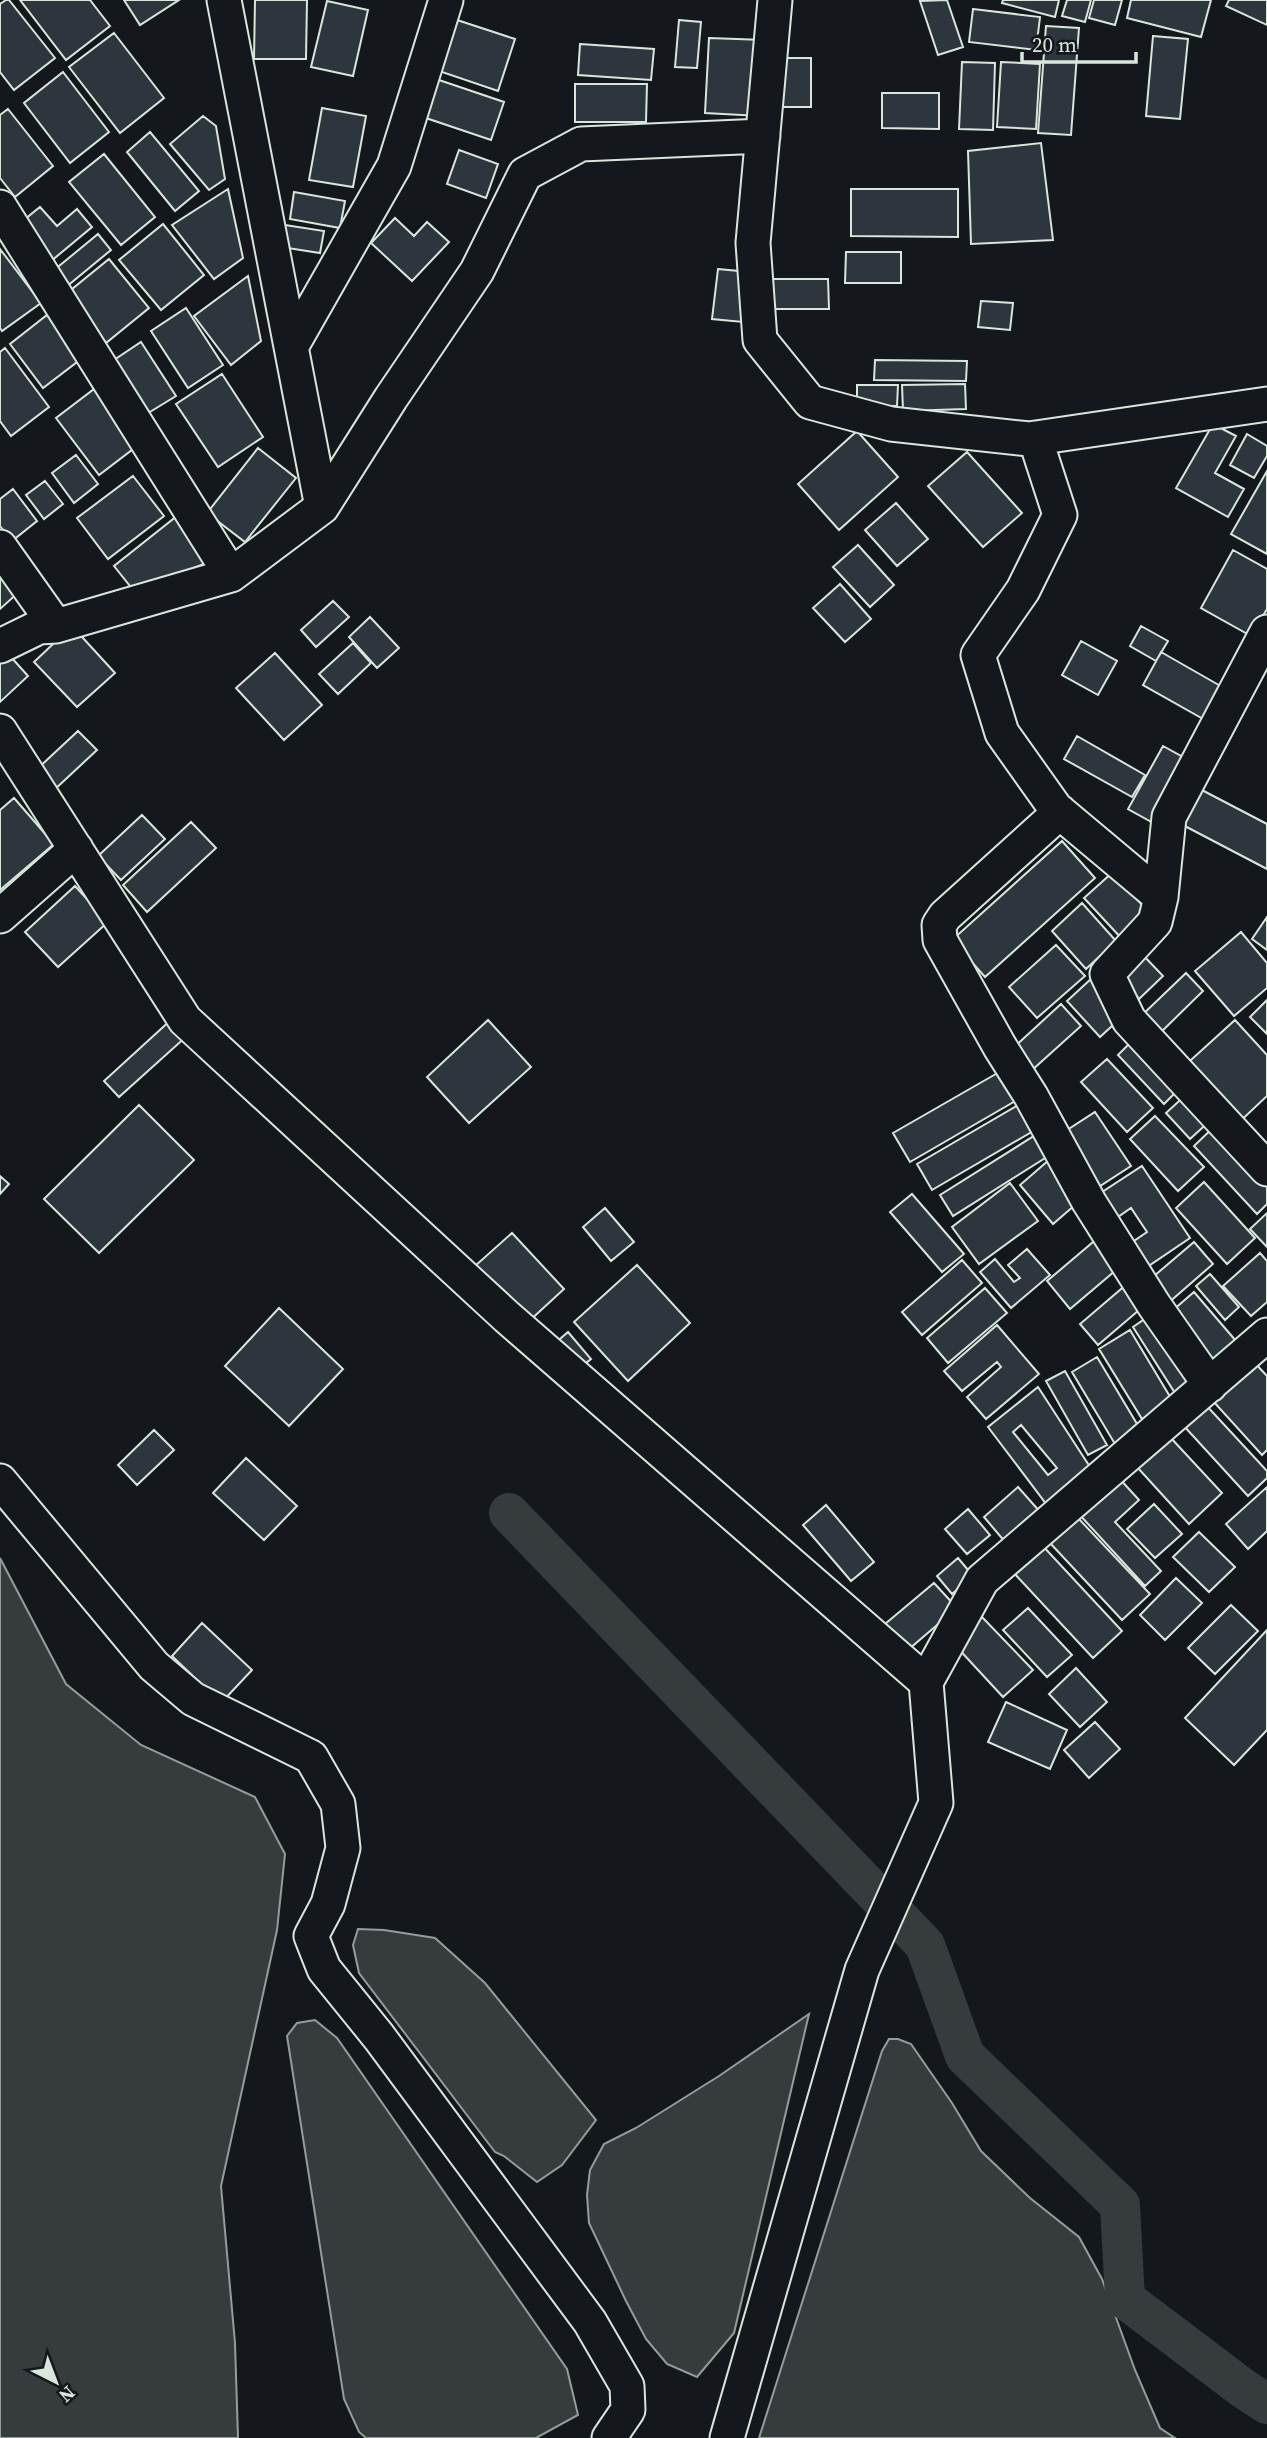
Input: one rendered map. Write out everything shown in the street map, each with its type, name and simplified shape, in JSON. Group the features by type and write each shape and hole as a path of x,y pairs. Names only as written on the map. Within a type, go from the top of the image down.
{"street":[{"path":"224,0 322,508"},
{"path":"291,347 394,166 446,0"},
{"path":"775,0 753,243 760,340 810,402 891,424 1035,438 1267,404"},
{"path":"0,646 40,627 56,626 231,575 322,508 391,398 477,271 525,173 581,144 763,136"},
{"path":"0,206 231,575"},
{"path":"1035,438 1060,515 1023,590 978,655 1002,733 1059,812 1161,897"},
{"path":"0,547 56,626"},
{"path":"1267,632 1169,817 1161,897 1155,922 1107,974 1129,1020 1267,1169"},
{"path":"0,731 185,1020 507,1317 926,1682"},
{"path":"1059,812 945,916 939,925 940,940 1089,1202 1154,1305 1210,1385"},
{"path":"0,916 76,849"},
{"path":"727,2438 862,1970 936,1803 926,1682 982,1580 1267,1335"},
{"path":"0,1481 154,1666 193,1699 310,1757 338,1804 343,1848 328,1904 311,1936 324,1969 379,2037 590,2322 627,2386 628,2410 608,2438"}],"shaded area":[{"path":"0,1558 66,1684 141,1745 255,1797 285,1854 277,1930 221,2186 235,2343 238,2438 0,2438"},
{"path":"358,1929 435,1938 485,1983 596,2120 562,2165 537,2182 495,2152 359,1973 353,1945"},
{"path":"809,2014 734,2333 697,2377 667,2364 646,2339 626,2301 589,2223 587,2195 590,2170 604,2144 636,2128 719,2076"},
{"path":"315,2020 337,2038 567,2369 578,2415 536,2438 366,2438 359,2432 344,2399 287,2036 297,2023"},
{"path":"889,2039 911,2044 981,2151 1030,2198 1079,2237 1102,2279 1135,2370 1160,2428 1175,2438 759,2438 882,2051"}],"building":[{"path":"9,0 55,58 14,90 0,72 0,4"},
{"path":"20,0 90,0 110,26 66,60"},
{"path":"124,0 179,0 140,25"},
{"path":"255,0 307,0 306,59 254,59"},
{"path":"947,0 963,47 938,55 920,1"},
{"path":"1003,0 1059,0 1055,17 1002,3"},
{"path":"1067,0 1091,0 1085,22 1062,16"},
{"path":"1094,0 1122,0 1115,25 1089,18"},
{"path":"1131,0 1211,0 1201,37 1127,18"},
{"path":"1229,0 1267,0 1267,25 1226,6"},
{"path":"327,1 368,10 353,76 311,67"},
{"path":"973,9 1040,17 1036,50 969,42"},
{"path":"451,18 515,39 498,91 433,69"},
{"path":"679,20 701,22 697,68 675,67"},
{"path":"1046,26 1079,28 1071,135 1038,133"},
{"path":"114,33 164,98 120,133 69,67"},
{"path":"1153,36 1188,39 1180,119 1146,116"},
{"path":"709,38 764,40 760,116 705,113"},
{"path":"580,44 654,49 651,80 578,75"},
{"path":"775,58 811,58 811,107 774,107"},
{"path":"962,62 995,63 993,130 959,129"},
{"path":"1001,62 1040,64 1036,129 997,127"},
{"path":"63,72 109,132 70,163 24,103"},
{"path":"436,79 504,102 491,140 423,117"},
{"path":"575,84 647,84 646,122 575,122"},
{"path":"882,93 939,93 939,129 882,128"},
{"path":"322,108 366,116 353,187 309,180"},
{"path":"8,109 53,166 15,197 0,178 0,115"},
{"path":"203,116 216,126 225,179 209,190 170,144"},
{"path":"150,132 199,191 175,211 127,152"},
{"path":"1041,143 1053,240 971,244 968,151"},
{"path":"459,150 498,164 486,198 447,184"},
{"path":"104,154 155,217 121,245 69,182"},
{"path":"228,189 243,258 214,279 172,225"},
{"path":"851,189 958,189 958,237 851,236"},
{"path":"294,192 345,201 340,228 290,219"},
{"path":"40,207 57,226 77,209 92,227 50,262 19,224"},
{"path":"395,218 414,236 427,222 449,242 412,281 371,243"},
{"path":"163,224 204,275 161,310 119,260"},
{"path":"285,225 324,231 320,253 281,247"},
{"path":"98,234 111,250 66,287 53,271"},
{"path":"0,249 41,303 2,331 0,328"},
{"path":"846,252 901,252 901,283 845,283"},
{"path":"109,259 149,308 106,343 66,294"},
{"path":"718,269 749,272 743,322 712,319"},
{"path":"248,276 261,341 231,365 194,316"},
{"path":"765,279 828,279 829,309 765,309"},
{"path":"981,301 1013,303 1010,330 978,327"},
{"path":"186,308 223,365 188,388 151,331"},
{"path":"47,315 81,359 43,388 10,344"},
{"path":"141,342 176,396 145,415 111,362"},
{"path":"5,348 49,407 11,436 0,421 0,352"},
{"path":"875,360 967,361 966,381 874,380"},
{"path":"222,374 263,437 218,467 176,404"},
{"path":"965,384 966,409 903,411 902,385"},
{"path":"857,385 898,385 897,406 857,406"},
{"path":"98,386 141,443 99,475 56,418"},
{"path":"1213,424 1236,436 1215,473 1244,489 1228,517 1176,488"},
{"path":"857,431 898,477 839,530 798,484"},
{"path":"1247,434 1267,446 1267,456 1254,478 1230,465"},
{"path":"258,448 296,478 245,542 207,513"},
{"path":"967,452 1022,513 983,547 928,486"},
{"path":"76,455 98,484 74,503 52,473"},
{"path":"1267,471 1267,554 1231,534"},
{"path":"133,476 164,516 108,559 77,518"},
{"path":"45,481 63,504 44,519 26,495"},
{"path":"13,489 37,521 12,541 0,526 0,499"},
{"path":"896,503 928,539 897,566 865,530"},
{"path":"182,512 217,559 134,591 114,566"},
{"path":"858,545 894,585 870,607 833,567"},
{"path":"1233,550 1267,569 1267,609 1251,636 1201,608"},
{"path":"0,569 20,591 0,609"},
{"path":"840,584 871,619 845,642 813,608"},
{"path":"333,601 349,617 316,647 301,630"},
{"path":"370,617 399,648 377,668 349,637"},
{"path":"72,626 115,673 77,707 34,662"},
{"path":"1141,626 1168,641 1156,661 1130,646"},
{"path":"1081,641 1117,661 1098,695 1062,675"},
{"path":"353,643 371,663 338,694 319,674"},
{"path":"2,647 28,676 0,702 0,648"},
{"path":"1161,652 1231,692 1212,724 1143,685"},
{"path":"275,653 322,705 284,740 236,688"},
{"path":"78,731 97,750 53,791 35,771"},
{"path":"1077,736 1145,775 1132,797 1064,759"},
{"path":"1163,746 1190,761 1155,824 1128,809"},
{"path":"1198,788 1267,824 1267,869 1179,823"},
{"path":"14,798 54,844 0,890 0,810"},
{"path":"142,815 165,839 121,880 98,856"},
{"path":"191,822 216,848 147,912 123,885"},
{"path":"1062,841 1095,878 985,977 952,940"},
{"path":"1113,872 1151,915 1123,940 1084,898"},
{"path":"75,886 108,922 58,967 25,932"},
{"path":"1082,903 1116,941 1086,969 1052,931"},
{"path":"1267,917 1267,950 1252,939"},
{"path":"1241,932 1267,963 1267,988 1234,1016 1195,971"},
{"path":"1056,945 1085,976 1037,1018 1009,987"},
{"path":"1141,953 1163,976 1139,999 1117,976"},
{"path":"1186,973 1203,991 1156,1037 1138,1019"},
{"path":"1092,978 1125,1014 1100,1037 1067,1001"},
{"path":"1267,1000 1267,1034 1250,1017"},
{"path":"1061,1004 1081,1026 1031,1071 1012,1049"},
{"path":"173,1018 188,1035 119,1097 104,1081"},
{"path":"488,1020 531,1067 469,1123 427,1077"},
{"path":"1235,1020 1267,1055 1267,1096 1234,1127 1181,1069"},
{"path":"1136,1037 1182,1086 1164,1104 1118,1055"},
{"path":"1107,1059 1153,1108 1127,1132 1081,1082"},
{"path":"1001,1071 1017,1100 910,1162 893,1133"},
{"path":"1189,1092 1213,1118 1190,1139 1166,1113"},
{"path":"1020,1104 1035,1130 932,1190 917,1164"},
{"path":"139,1105 194,1160 99,1253 44,1199"},
{"path":"1095,1112 1131,1166 1097,1188 1061,1134"},
{"path":"1155,1116 1204,1167 1178,1191 1130,1139"},
{"path":"1219,1122 1267,1173 1267,1204 1257,1214 1194,1146"},
{"path":"1037,1134 1050,1155 953,1216 940,1195"},
{"path":"1049,1160 1082,1199 1053,1224 1020,1185"},
{"path":"1142,1166 1190,1238 1147,1267 1131,1243 1147,1232 1131,1208 1115,1219 1099,1194"},
{"path":"0,1176 9,1184 0,1194"},
{"path":"1204,1182 1255,1238 1227,1264 1176,1208"},
{"path":"1010,1183 1038,1221 979,1264 952,1227"},
{"path":"912,1194 964,1254 942,1272 890,1212"},
{"path":"605,1208 634,1242 611,1261 583,1227"},
{"path":"1267,1213 1267,1247 1250,1229"},
{"path":"512,1233 564,1289 527,1323 475,1266"},
{"path":"1099,1237 1122,1265 1070,1309 1047,1281"},
{"path":"1194,1242 1213,1264 1167,1304 1147,1282"},
{"path":"1027,1249 1050,1275 1011,1308 980,1272 995,1259 1014,1282 1020,1278 1008,1265"},
{"path":"1260,1253 1267,1261 1267,1302 1251,1316 1223,1286"},
{"path":"962,1260 982,1283 922,1335 902,1312"},
{"path":"637,1265 690,1323 628,1381 574,1322"},
{"path":"1210,1274 1239,1307 1225,1320 1196,1286"},
{"path":"1127,1284 1145,1305 1098,1345 1080,1324"},
{"path":"985,1288 1007,1313 948,1363 927,1338"},
{"path":"1194,1292 1236,1341 1207,1365 1165,1317"},
{"path":"279,1308 343,1369 289,1426 225,1366"},
{"path":"1155,1312 1198,1378 1175,1393 1133,1327"},
{"path":"997,1325 1039,1374 986,1419 967,1397 1001,1367 997,1362 962,1391 944,1371"},
{"path":"1130,1330 1172,1400 1142,1419 1099,1349"},
{"path":"568,1332 591,1359 576,1371 553,1345"},
{"path":"1097,1357 1140,1429 1115,1444 1072,1372"},
{"path":"1254,1362 1267,1376 1267,1450 1262,1455 1213,1401"},
{"path":"1065,1371 1107,1445 1088,1455 1046,1381"},
{"path":"1038,1387 1092,1470 1047,1505 988,1427","holes":["1021,1425 1057,1468 1048,1475 1013,1432"]},
{"path":"1205,1404 1267,1471 1267,1478 1248,1496 1183,1425"},
{"path":"154,1430 174,1450 137,1485 118,1465"},
{"path":"1170,1437 1222,1493 1189,1524 1137,1467"},
{"path":"246,1458 297,1506 264,1540 213,1493"},
{"path":"1118,1477 1139,1500 1115,1522 1161,1571 1145,1586 1078,1513"},
{"path":"1018,1487 1041,1513 1006,1543 984,1517"},
{"path":"1267,1487 1267,1531 1248,1549 1226,1524"},
{"path":"1154,1504 1182,1534 1155,1558 1127,1529"},
{"path":"826,1505 874,1562 851,1581 803,1525"},
{"path":"968,1509 990,1535 967,1554 945,1529"},
{"path":"1078,1518 1150,1594 1122,1620 1050,1543"},
{"path":"1199,1532 1235,1567 1209,1592 1173,1557"},
{"path":"1041,1544 1122,1631 1093,1658 1012,1571"},
{"path":"958,1558 973,1576 952,1594 937,1576"},
{"path":"1176,1578 1202,1603 1165,1640 1140,1615"},
{"path":"934,1583 957,1608 902,1655 879,1629"},
{"path":"1231,1605 1258,1631 1215,1674 1188,1648"},
{"path":"1028,1608 1072,1655 1047,1677 1003,1630"},
{"path":"982,1617 1033,1670 1003,1697 954,1644"},
{"path":"202,1623 252,1670 221,1703 172,1656"},
{"path":"1267,1630 1267,1730 1234,1765 1185,1718"},
{"path":"1076,1668 1107,1702 1080,1727 1049,1694"},
{"path":"1006,1702 1067,1730 1050,1769 988,1742"},
{"path":"1095,1722 1120,1749 1089,1778 1064,1750"}],"waterway":[{"path":"509,1513 925,1945 965,2056 1120,2205 1125,2299 1267,2404"}]}
